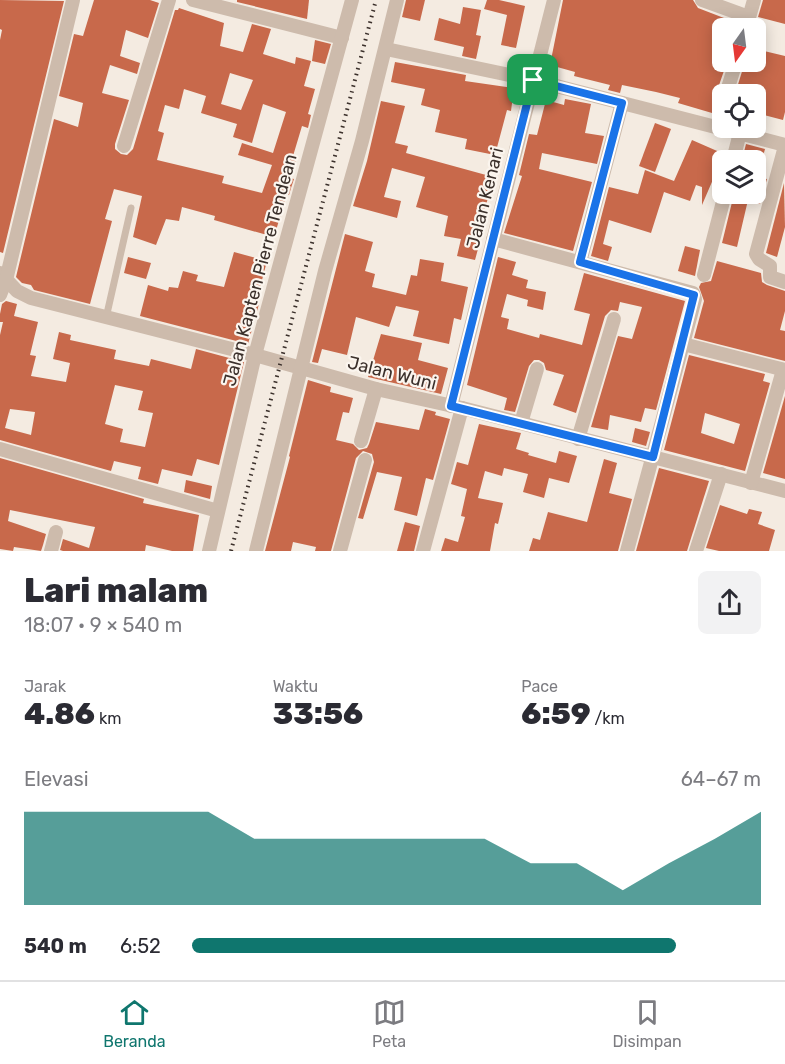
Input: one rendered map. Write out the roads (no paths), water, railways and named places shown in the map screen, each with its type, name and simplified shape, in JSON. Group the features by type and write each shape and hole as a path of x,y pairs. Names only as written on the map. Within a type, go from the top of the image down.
{"street":[{"path":"0,295 73,0"},
{"path":"124,146 168,0"},
{"path":"193,0 221,3 342,38"},
{"name":"Jalan Kapten Pierre Tendean","path":"209,551 255,355 352,0"},
{"path":"256,551 397,0"},
{"name":"Jalan Kenari","path":"423,551 493,239 554,0"},
{"path":"702,0 737,18"},
{"path":"749,18 754,0"},
{"path":"386,49 533,80 712,126"},
{"path":"580,262 622,103"},
{"path":"757,138 785,146 756,256 770,266 770,277 785,282"},
{"path":"704,275 722,204"},
{"path":"493,239 693,294 695,299 627,551"},
{"name":"Jalan Wuni","path":"3,276 17,291 32,298 255,355 376,389 457,407 785,491"},
{"path":"578,439 614,318"},
{"path":"683,344 784,370 751,483"},
{"path":"521,423 537,369"},
{"path":"361,441 376,389"},
{"path":"0,449 105,481 218,511"},
{"path":"340,551 364,460"},
{"path":"696,551 720,474"},
{"path":"51,551 56,532"}],"lane":[{"path":"106,318 131,208"}],"railway":[{"path":"231,551 376,0"}]}
